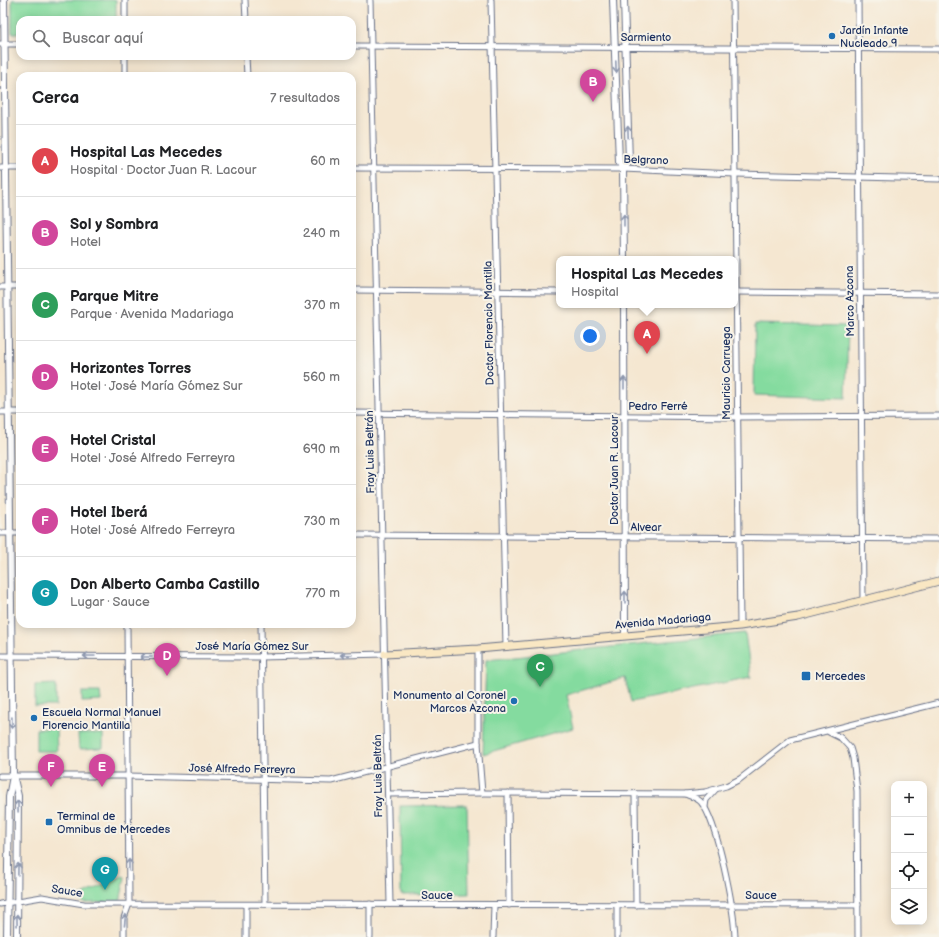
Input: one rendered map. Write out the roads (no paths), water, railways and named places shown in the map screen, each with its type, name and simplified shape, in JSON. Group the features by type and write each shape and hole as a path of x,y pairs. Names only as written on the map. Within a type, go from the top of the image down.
{"main road":[{"name":"Avenida Madariaga","path":"385,654 478,649 740,626 798,617 939,581"}],"street":[{"path":"4,0 2,44 3,168 8,287 13,776 9,797 3,904 7,937"},
{"path":"125,0 125,16"},
{"path":"245,0 246,16"},
{"name":"Fray Luis Beltrán","path":"370,0 390,904"},
{"name":"Doctor Florencio Mantilla","path":"491,0 506,646"},
{"path":"614,0 619,162 623,169 624,256"},
{"path":"623,169 629,162 624,0"},
{"name":"Mauricio Carruega","path":"734,0 735,256"},
{"name":"Marco Azcona","path":"858,0 863,601"},
{"path":"2,44 16,44"},
{"name":"Sarmiento","path":"356,46 939,49"},
{"path":"125,60 125,72"},
{"path":"246,60 247,72"},
{"path":"3,168 16,168"},
{"name":"Belgrano","path":"356,168 623,169 859,178 939,178"},
{"path":"0,287 16,287"},
{"path":"356,290 556,292"},
{"path":"738,292 939,294"},
{"name":"Doctor Juan R. Lacour","path":"624,308 625,636"},
{"name":"Mauricio Carruega","path":"735,308 740,626"},
{"path":"0,412 16,412"},
{"name":"Pedro Ferré","path":"356,413 736,417 861,415 939,416"},
{"path":"0,533 16,533"},
{"name":"Alvear","path":"356,535 939,539"},
{"path":"124,937 124,918 129,904 127,628"},
{"path":"261,628 262,780 265,904"},
{"path":"478,649 478,743 482,793"},
{"name":"José María Gómez Sur","path":"0,656 261,657 385,654"},
{"path":"388,794 684,794 716,789 740,779 790,740 828,732 939,703"},
{"path":"828,732 840,738 850,748 853,758 857,791 858,937"},
{"name":"José Alfredo Ferreyra","path":"0,776 128,776 331,781 478,743"},
{"path":"13,776 18,796 17,937"},
{"path":"704,807 706,800 716,789"},
{"path":"508,793 509,904"},
{"path":"635,794 636,905"},
{"path":"684,794 699,800 715,828 732,905 735,937"},
{"name":"Sauce","path":"3,904 42,897 84,904 858,905"},
{"path":"246,904 246,937"},
{"path":"370,904 370,937"},
{"path":"493,937 494,905"},
{"path":"617,905 617,937"}],"place":[{"name":"Jardín Infante Nucleado 9","path":"832,36"},
{"name":"Sol y Sombra","path":"593,102"},
{"name":"Hospital Las Mecedes","path":"647,354"},
{"name":"Horizontes Torres","path":"167,676"},
{"name":"Mercedes","path":"806,676"},
{"name":"Parque Mitre","path":"540,687"},
{"name":"Monumento al Coronel Marcos Azcona","path":"514,701"},
{"name":"Escuela Normal Manuel Florencio Mantilla","path":"34,718"},
{"name":"Hotel Iberá","path":"51,787"},
{"name":"Hotel Cristal","path":"102,787"},
{"name":"Terminal de Omnibus de Mercedes","path":"49,822"},
{"name":"Don Alberto Camba Castillo","path":"105,890"}]}
